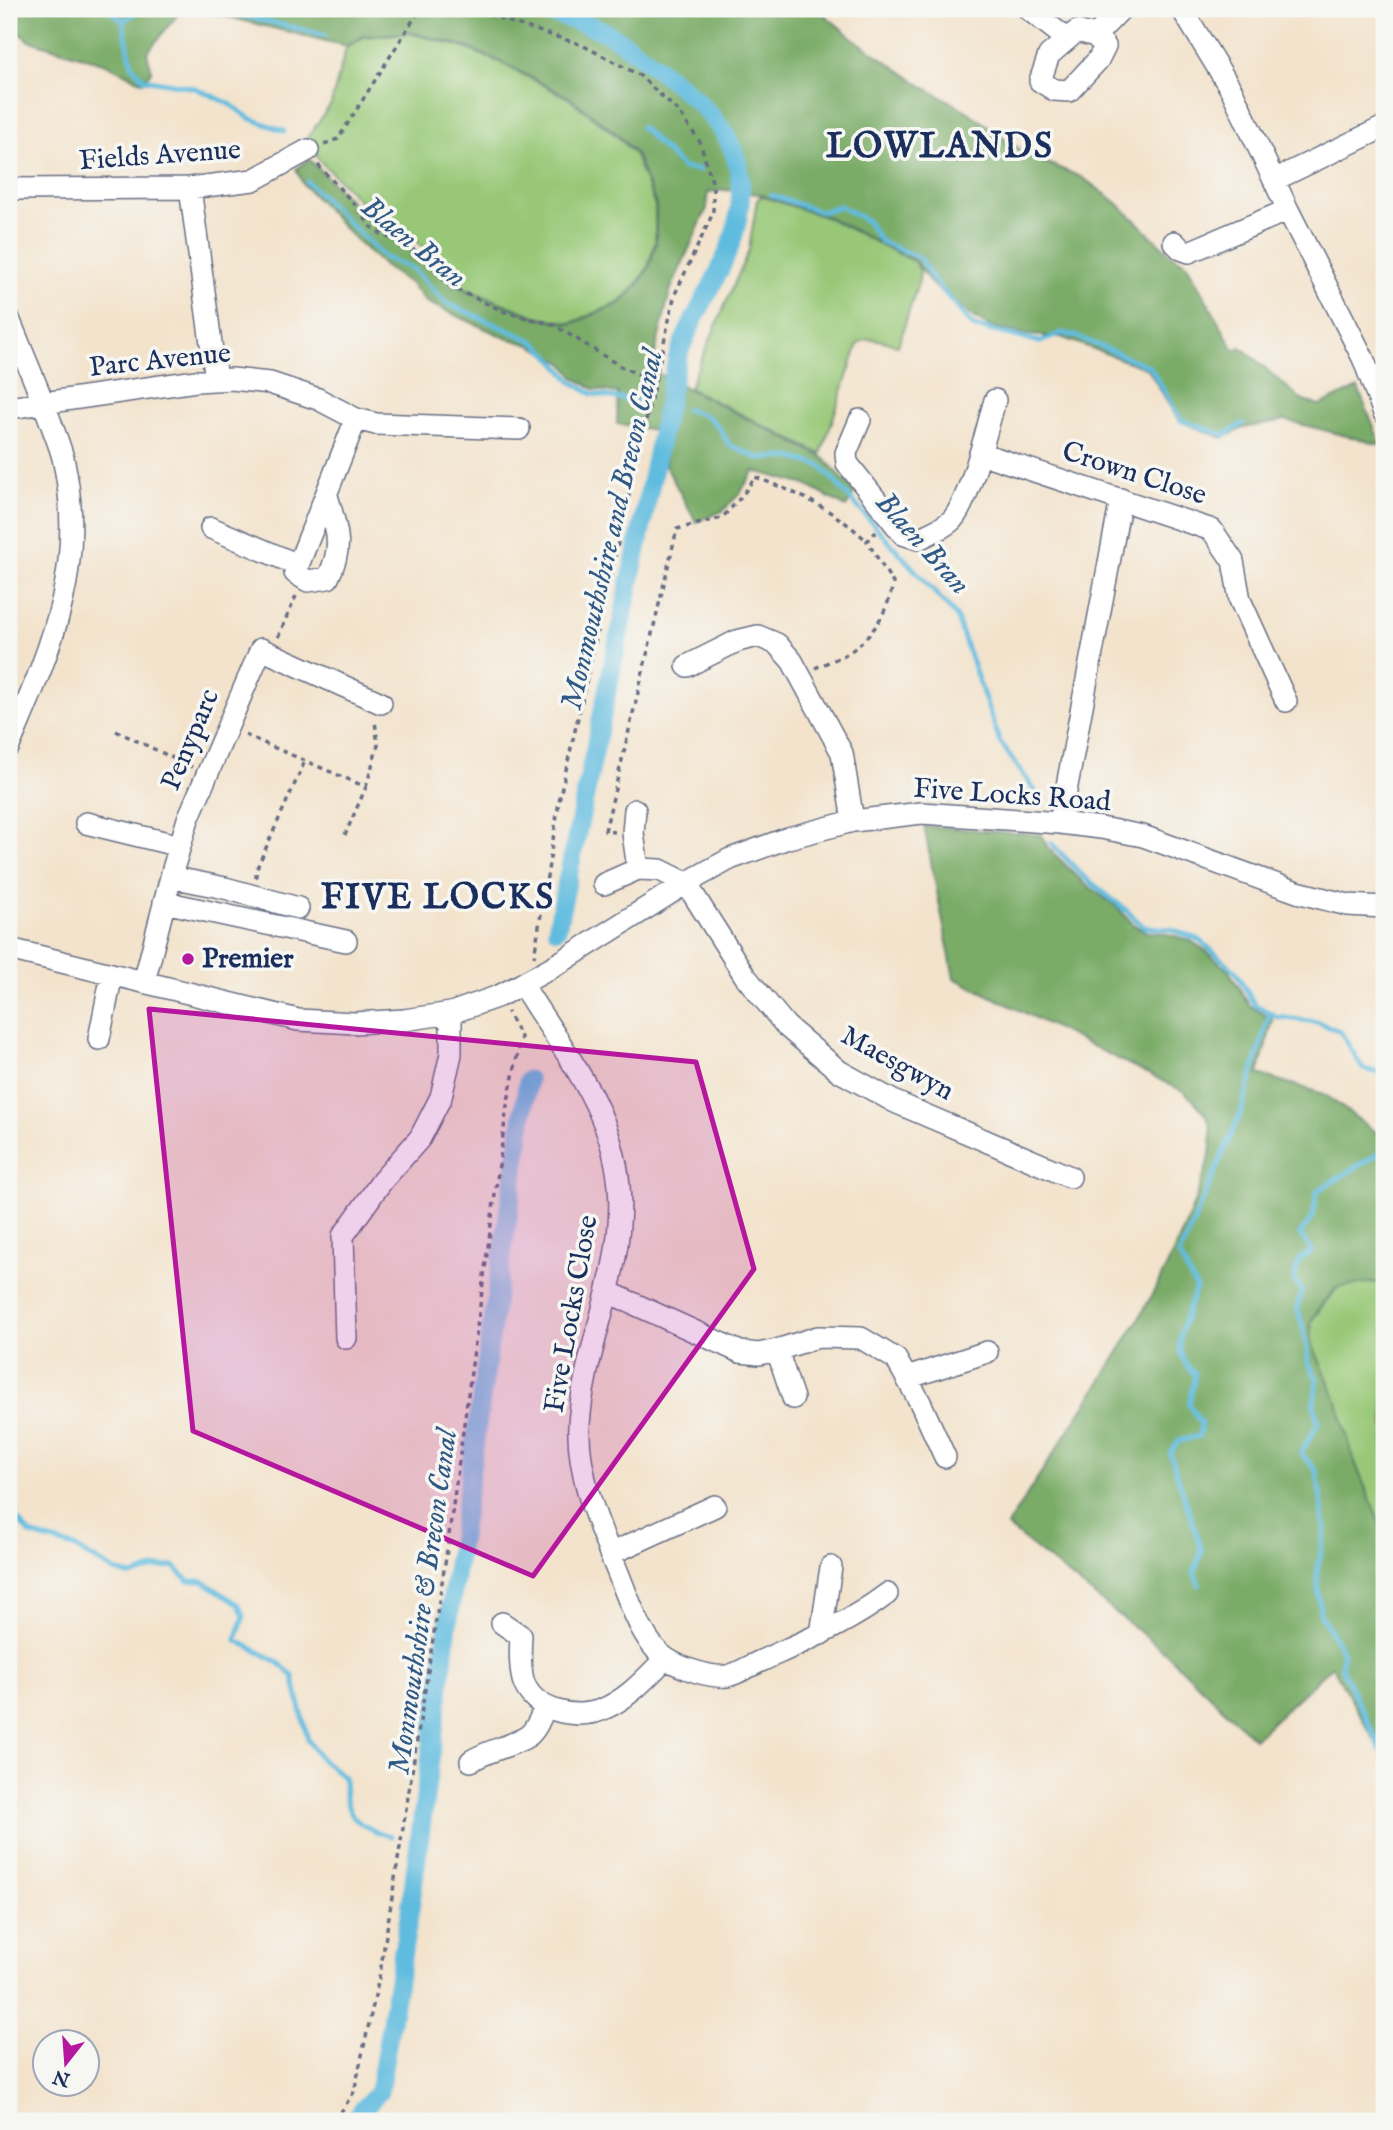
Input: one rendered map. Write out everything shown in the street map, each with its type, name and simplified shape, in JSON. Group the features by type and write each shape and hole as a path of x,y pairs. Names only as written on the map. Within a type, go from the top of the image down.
{"street":[{"path":"1028,9 1067,39"},
{"path":"1095,36 1121,9"},
{"path":"1182,9 1232,91 1288,210 1363,358 1384,413"},
{"path":"1077,31 1095,36 1104,46 1098,60 1069,91 1054,90 1040,80 1049,55 1067,39 1077,31"},
{"path":"1274,180 1384,127"},
{"name":"Fields Avenue","path":"9,190 190,188 253,180 308,150"},
{"path":"190,188 216,380"},
{"path":"1174,242 1189,252 1288,210"},
{"path":"9,319 63,456 71,501 71,546 61,611 42,667 9,746"},
{"name":"Parc Avenue","path":"9,408 216,380 270,383 318,399 356,419 376,424 519,429"},
{"path":"860,420 846,453 848,463 903,534 918,539 950,521 960,508 995,400"},
{"path":"301,572 356,419"},
{"name":"Crown Close","path":"980,453 1212,530 1233,561 1240,600 1286,701"},
{"path":"211,528 301,572 308,581 328,578 336,561 339,542 327,495"},
{"path":"1060,823 1121,499"},
{"path":"687,666 737,641 758,636 777,644 792,661 842,753 853,821"},
{"name":"Penyparc","path":"144,982 180,846 207,774 261,649 270,653"},
{"path":"270,653 378,702"},
{"path":"635,810 633,833 638,869"},
{"name":"Five Locks Road","path":"9,949 298,1020 355,1023 451,1013 499,996 522,984 730,859 776,842 853,821 922,813 1060,823 1143,836 1297,892 1348,905 1384,907"},
{"path":"86,823 180,846"},
{"path":"604,884 638,869 660,870 686,883"},
{"path":"171,877 298,908"},
{"name":"Maesgwyn","path":"686,883 745,976 786,1026 839,1071 895,1102 1070,1177"},
{"path":"164,902 346,941"},
{"path":"99,1039 112,974"},
{"name":"Five Locks Close","path":"522,984 584,1078 608,1133 619,1185 620,1235 589,1363 579,1427 585,1481 610,1554 651,1644 665,1659"},
{"path":"346,1338 343,1236 382,1181 420,1138 441,1097 451,1054 451,1013"},
{"path":"608,1292 740,1352 759,1354 818,1337 861,1338 896,1359 920,1402 945,1457"},
{"path":"777,1350 793,1398"},
{"path":"907,1378 987,1352"},
{"path":"610,1554 715,1506"},
{"path":"821,1634 831,1567"},
{"path":"502,1623 521,1636 523,1680 530,1693 545,1707 570,1714 600,1710 631,1692 665,1659 695,1672 728,1676 860,1615 887,1594"},
{"path":"471,1761 529,1735 545,1707"}],"path":[{"path":"420,9 338,139 308,150 316,163 358,207 370,226 384,236 408,244 451,287 505,312 554,325 620,366 655,382"},
{"path":"470,9 582,45 639,75 678,111 700,142 713,185 713,213 675,294 560,796 533,960"},
{"path":"633,833 605,831 677,529 722,518 755,477 797,492 846,521 867,541 893,583 890,603 874,629 854,649 800,676"},
{"path":"867,541 873,534"},
{"path":"270,653 301,572"},
{"path":"345,835 366,787 378,745 378,702"},
{"path":"226,728 366,787"},
{"path":"116,732 207,774"},
{"path":"255,896 256,870 305,761"},
{"path":"335,2121 354,2092 380,1973 446,1557 507,1106 521,1037 499,996"}],"highlighted area":[{"path":"149,1009 696,1062 754,1269 533,1576 193,1431"}],"green space":[{"path":"9,9 196,9 179,13 147,53 152,71 143,82 106,64 30,41 9,26"},
{"path":"196,9 821,9 854,39 927,89 967,111 1028,155 1083,178 1116,202 1171,255 1186,263 1234,350 1241,347 1303,401 1320,405 1358,388 1381,445 1285,420 1243,428 1223,438 1179,421 1148,369 1061,337 1028,335 989,326 973,317 931,283 915,261 828,217 758,194 727,190 708,192 707,208 670,291 651,370 823,457 855,492 846,507 806,485 754,471 740,493 723,511 696,522 665,465 667,432 617,424 618,393 594,389 575,378 563,363 531,345 506,338 426,302 411,284 385,267 348,232 303,184 296,169 309,159 380,230 407,246 464,289 535,317 571,324 621,303 638,285 649,267 656,243 656,205 636,154 618,135 569,97 464,46 409,32 363,36 346,46"},
{"path":"409,33 462,47 499,62 568,98 617,136 634,154 655,206 655,242 648,267 621,302 571,323 536,316 466,289 450,278 430,253 410,236 389,233 375,223 365,206 318,159 308,137 331,104 346,48 364,37"},
{"path":"761,196 828,218 915,262 920,271 898,346 873,339 858,344 821,454 689,388 749,250 757,200"},
{"path":"924,826 1041,835 1048,848 1085,884 1116,906 1134,925 1147,932 1189,940 1229,971 1249,1005 1273,1020 1258,1074 1324,1094 1377,1133 1384,1133 1384,1285 1373,1282 1338,1287 1324,1301 1311,1321 1312,1344 1337,1401 1353,1458 1384,1533 1384,1740 1376,1743 1332,1666 1254,1739 1165,1652 1007,1526 1135,1326 1158,1284 1205,1173 1212,1140 1211,1131 1205,1115 1185,1092 954,978"},
{"path":"1373,1282 1384,1285 1384,1533 1353,1458 1337,1401 1312,1344 1311,1321 1338,1287"}],"waterway":[{"name":"Blaen Bran","path":"108,9 123,21 132,66 144,79 195,88 230,104 249,118 284,131"},
{"path":"123,21 142,9"},
{"path":"230,9 240,15 325,35"},
{"name":"Monmouthshire and Brecon Canal","path":"534,9 605,32 629,46 666,75 717,122 736,158 740,178 740,201 731,244 677,359 557,929"},
{"path":"641,127 683,168 700,170"},
{"name":"Blaen Bran","path":"307,182 385,258 413,269 446,303 533,341 572,382 592,394 642,402"},
{"path":"771,195 821,212 840,206 867,221 880,241 920,258 932,278 973,326 1040,342 1062,333 1078,337 1150,367 1181,420 1224,435 1243,424"},
{"name":"Blaen Bran","path":"686,409 708,417 720,429 729,445 758,458 790,457 820,465 956,616 1000,742 1041,799"},
{"name":"Blaen Bran","path":"1051,843 1084,877 1144,927 1171,929 1200,940 1236,972 1254,1004 1277,1017 1317,1022 1340,1031 1363,1069 1384,1074"},
{"path":"1199,1585 1194,1572 1202,1551 1170,1453 1179,1441 1199,1436 1201,1423 1189,1405 1195,1374 1186,1365 1180,1344 1184,1322 1196,1288 1179,1255 1241,1112 1270,1013"},
{"name":"Monmouthshire & Brecon Canal","path":"352,2121 379,2092 410,1910 449,1618 528,1080"},
{"path":"1384,1150 1317,1191 1313,1217 1300,1234 1312,1251 1299,1260 1294,1280 1302,1290 1297,1307 1308,1346 1308,1362 1317,1379 1314,1405 1318,1423 1301,1453 1317,1472 1325,1529 1317,1572 1320,1614 1343,1653 1341,1667 1384,1756"},
{"path":"9,1510 30,1534 74,1547 115,1571 132,1576 155,1568 174,1566 188,1581 203,1581 239,1605 244,1616 236,1640 278,1662 293,1676 308,1740 322,1760 344,1777 349,1810 368,1828 391,1836"}],"place":[{"name":"Premier","path":"188,959"}],"district":[{"name":"LOWLANDS","path":"940,147"},
{"name":"FIVE LOCKS","path":"438,898"}]}
